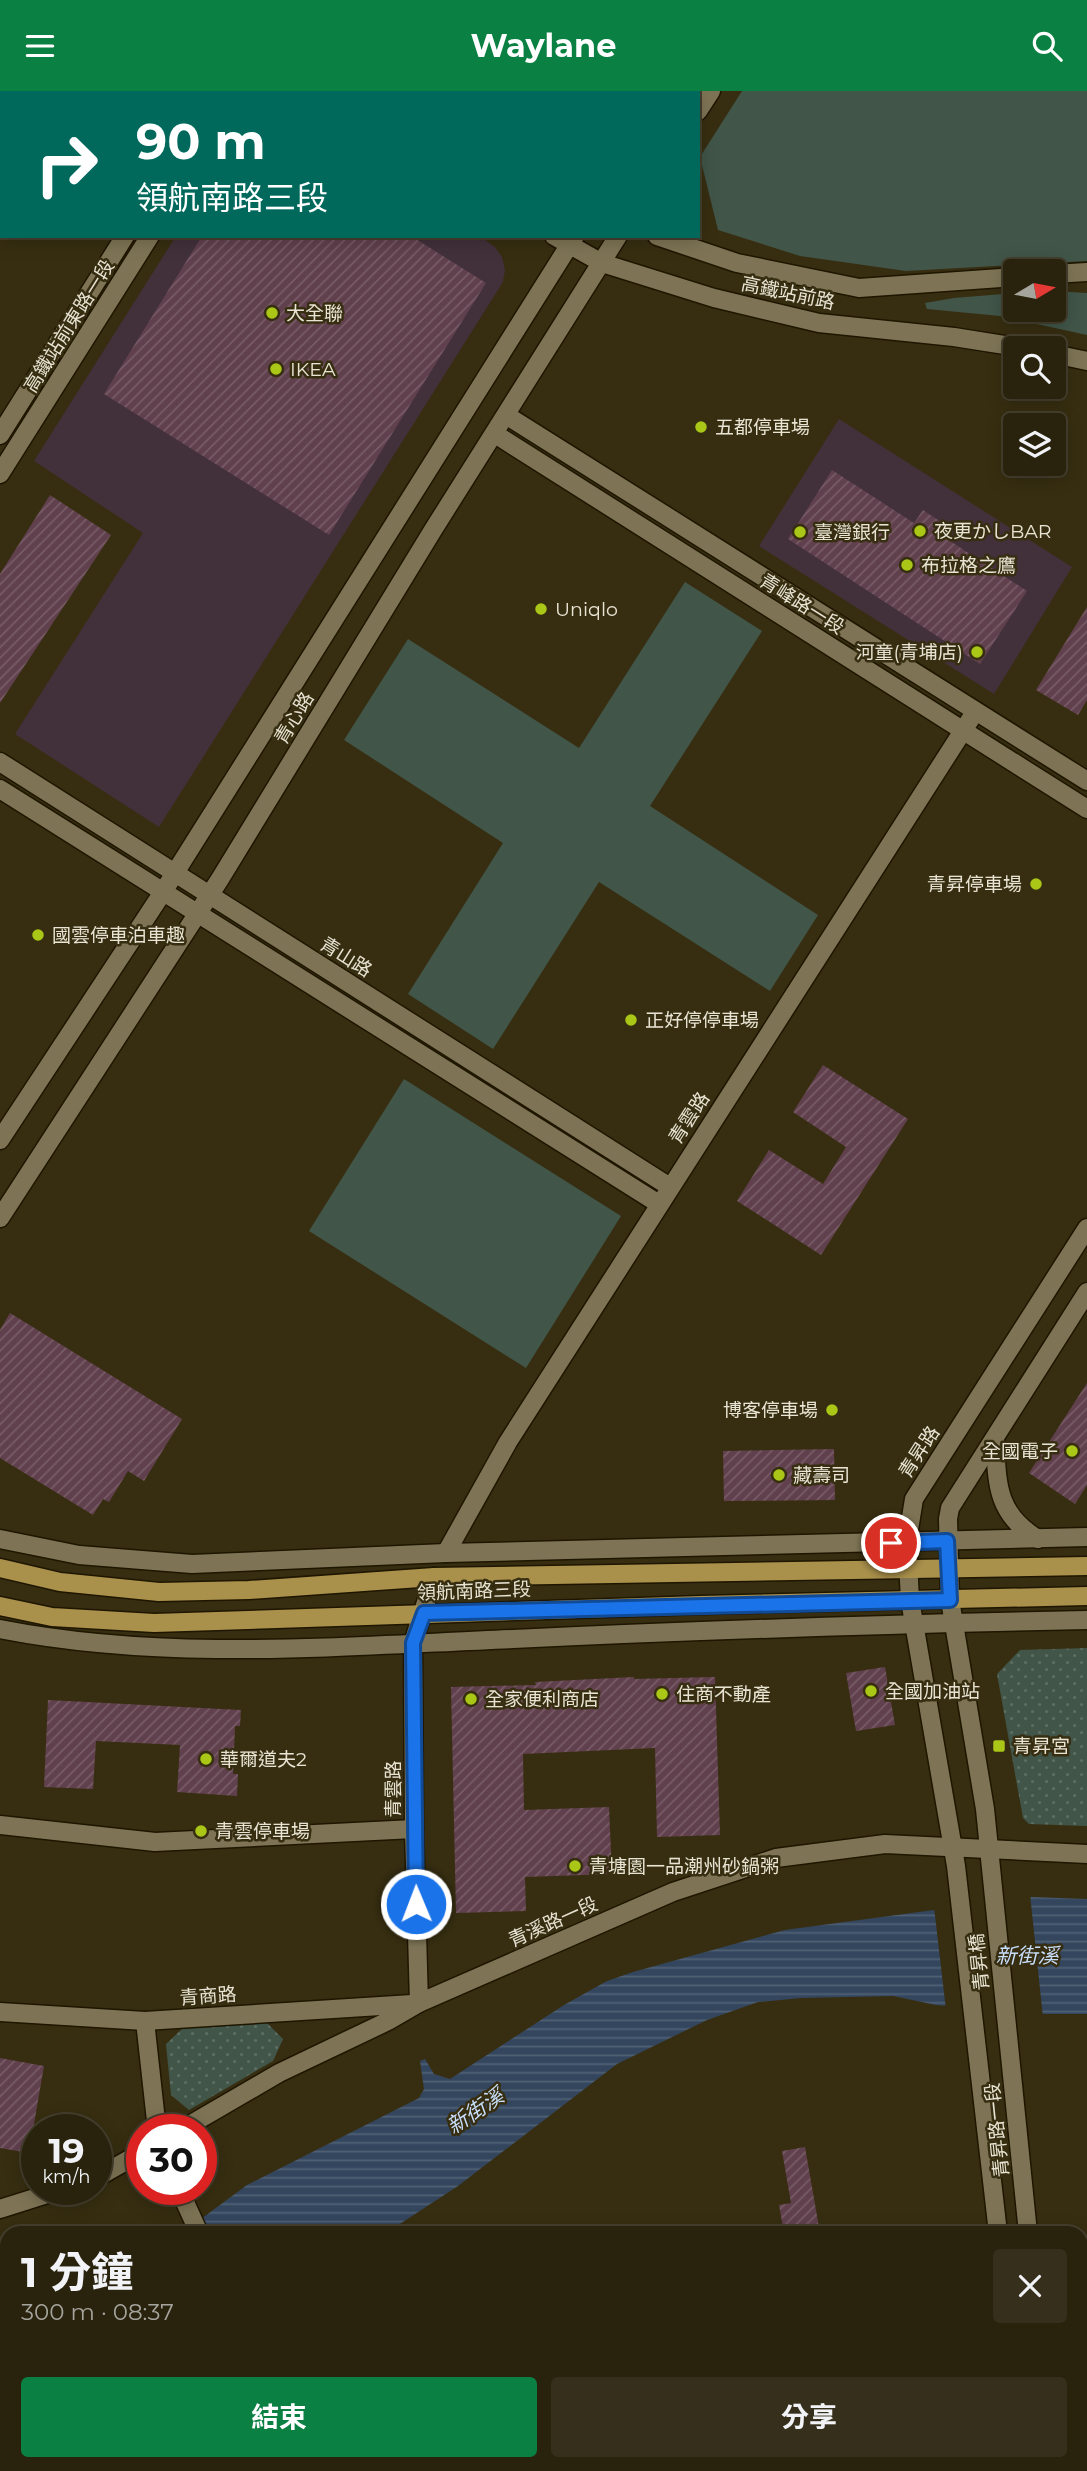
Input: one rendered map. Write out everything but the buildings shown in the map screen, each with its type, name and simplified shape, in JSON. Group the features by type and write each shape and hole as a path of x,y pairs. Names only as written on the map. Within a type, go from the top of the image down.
{"main road":[{"name":"領航南路三段","path":"0,1568 60,1582 159,1592 249,1590 434,1577 1087,1566"},
{"name":"領航南路三段","path":"0,1606 52,1617 155,1623 424,1613 1087,1596"}],"street":[{"path":"700,108 711,91"},
{"name":"高鐵站前東路一段","path":"0,435 124,238"},
{"name":"高鐵站前東路一段","path":"0,474 149,238"},
{"name":"青心路","path":"0,1218 199,913 433,530 617,238"},
{"name":"高鐵站前路","path":"663,238 737,263 859,288 1003,278"},
{"name":"青心路","path":"0,1140 163,892 566,239"},
{"name":"高鐵站前路","path":"566,239 602,263 713,298 819,323 1003,345"},
{"path":"1066,273 1087,272"},
{"path":"1066,356 1087,361"},
{"name":"青峰路一段","path":"506,415 1087,781"},
{"name":"青峰路一段","path":"495,434 1087,809"},
{"name":"青雲路","path":"446,1552 508,1442 975,712"},
{"name":"青山路","path":"0,762 670,1187"},
{"path":"0,789 659,1204"},
{"name":"青昇路","path":"993,1896 970,1847 914,1624 907,1542 914,1499 1087,1228"},
{"name":"青昇路","path":"960,1900 970,1847 985,1809 950,1600 947,1541 950,1508 1087,1292"},
{"path":"995,1439 996,1477 1001,1500 1014,1520 1025,1531 1038,1538"},
{"name":"領航南路三段","path":"0,1539 79,1555 192,1564 446,1552 1087,1537"},
{"name":"青雲路","path":"419,2003 413,1643 434,1577"},
{"path":"0,1629 48,1639 154,1647 259,1649 769,1627 1087,1620"},
{"path":"0,1825 155,1842 414,1829"},
{"name":"青溪路一段","path":"209,2114 279,2073 388,2021 419,2003 673,1892 776,1858 885,1844 1087,1854"},
{"name":"青昇橋","path":"993,1896 1007,2023"},
{"name":"青昇橋","path":"960,1900 975,2027"},
{"name":"青商路","path":"0,2012 145,2021 419,2003"},
{"path":"145,2021 155,2114"},
{"name":"青昇路一段","path":"1007,2023 1027,2226"},
{"name":"青昇路一段","path":"975,2027 997,2226"},
{"path":"0,2209 21,2202"},
{"path":"186,2205 196,2226"}],"shaded area":[{"name":"IKEA","path":"175,238 482,238 494,246 502,257 505,270 503,282 159,827 15,734 143,533 34,461"},
{"name":"布拉格之鷹","path":"839,419 1072,567 994,694 759,546"}],"green space":[{"path":"742,91 1087,91 1087,261 1003,259 1003,266 906,271 800,256 718,230 700,157"},
{"path":"1066,292 1087,293 1087,335 1027,322 1066,322"},
{"path":"1003,294 1003,317 927,309 925,303"},
{"path":"685,582 762,631 650,806 818,915 770,991 599,882 493,1049 408,994 503,843 344,740 408,639 579,748"},
{"path":"404,1079 621,1216 526,1368 309,1231"},
{"path":"1087,1648 1087,1826 1029,1824 1023,1818 997,1674 1020,1650"},
{"path":"266,2022 283,2039 273,2061 189,2110 171,2095 166,2044 183,2028"}],"water":[{"name":"新街溪","path":"1032,1897 1087,1899 1087,2014 1045,2014 936,2005 893,1996 758,2002 707,2020 617,2064 458,2186 397,2226 191,2226 247,2185 419,2098 424,2089 420,2061 425,2059 434,2074 450,2079 564,2005 607,1981 785,1930"}],"pier":[{"path":"1030,1894 1043,2018 946,2010 934,1907"}],"place":[{"name":"大全聯","path":"272,313"},
{"name":"IKEA","path":"276,369"},
{"name":"五都停車場","path":"701,427"},
{"name":"夜更かしBAR","path":"920,531"},
{"name":"臺灣銀行","path":"800,532"},
{"name":"布拉格之鷹","path":"907,565"},
{"name":"Uniqlo","path":"541,609"},
{"name":"河童(青埔店)","path":"977,652"},
{"name":"青昇停車場","path":"1036,884"},
{"name":"國雲停車泊車趣","path":"38,935"},
{"name":"正好停停車場","path":"631,1020"},
{"name":"博客停車場","path":"832,1410"},
{"name":"全國電子","path":"1072,1451"},
{"name":"藏壽司","path":"779,1475"},
{"name":"全國加油站","path":"871,1691"},
{"name":"住商不動產","path":"662,1694"},
{"name":"全家便利商店","path":"471,1699"},
{"name":"青昇宮","path":"999,1746"},
{"name":"華爾道夫2","path":"206,1759"},
{"name":"青雲停車場","path":"201,1831"},
{"name":"青塘園一品潮州砂鍋粥","path":"575,1866"}],"route":[{"path":"416,1904 413,1643 424,1613 950,1600 947,1541 891,1543"}]}
